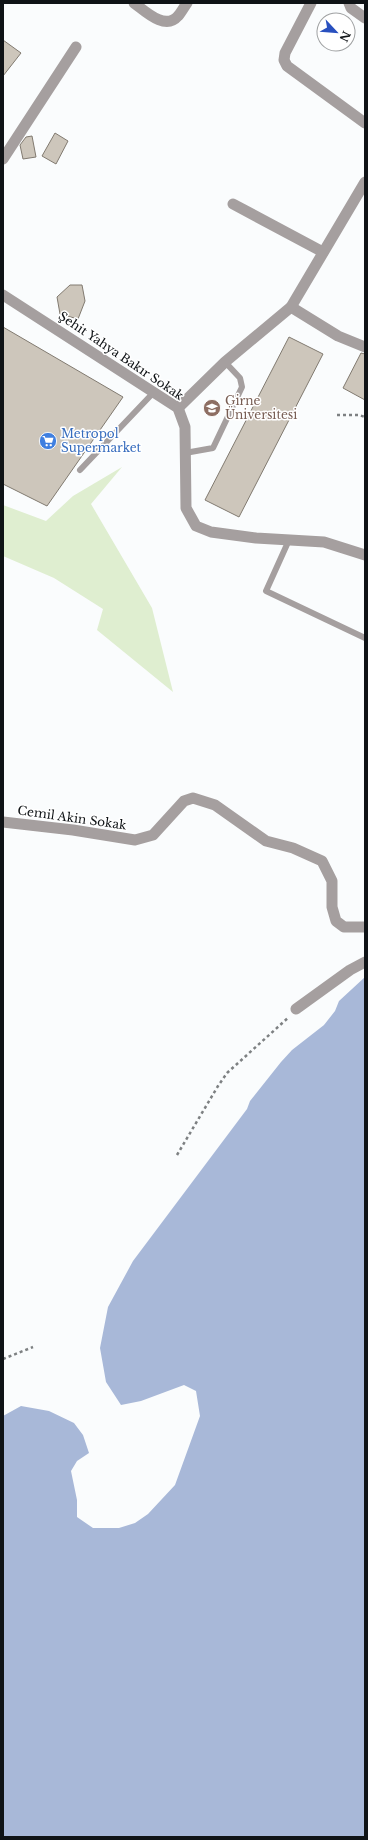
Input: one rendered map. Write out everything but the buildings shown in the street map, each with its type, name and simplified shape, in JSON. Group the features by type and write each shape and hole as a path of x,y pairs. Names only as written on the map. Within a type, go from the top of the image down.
{"street":[{"path":"134,3 165,22 171,22 178,17 187,3"},
{"path":"311,3 285,53 284,60 287,66 365,123"},
{"path":"350,3 351,8 365,18"},
{"path":"3,159 76,47"},
{"path":"178,408 225,362 291,307 307,283 323,252 365,182"},
{"path":"233,204 323,252"},
{"name":"Şehit Yahya Bakır Sokak","path":"3,296 178,408 185,427 186,508 196,526 211,532 324,542 365,556"},
{"path":"291,307 338,336 365,347"},
{"name":"Cemil Akin Sokak","path":"3,822 74,830 135,840 153,835 184,801 193,798 215,805 266,841 293,848 322,861 332,881 332,907 336,921 344,927 365,927"},
{"path":"296,1009 350,970 365,962"}],"lane":[{"path":"185,453 213,448 242,387 240,378 225,362"},
{"path":"80,470 154,392"},
{"path":"289,540 266,591 365,638"}],"path":[{"path":"337,414 359,415 365,417"},
{"path":"177,1155 227,1073 287,1020 296,1009"},
{"path":"3,1360 33,1347"}],"green space":[{"path":"122,467 91,504 152,608 173,692 97,630 103,609 54,578 3,556 3,505 46,521 73,496"}],"water":[{"path":"365,977 365,1837 3,1837 3,1416 21,1406 49,1411 74,1423 83,1435 89,1453 77,1461 71,1471 77,1500 77,1517 93,1528 119,1528 135,1523 148,1514 175,1485 200,1416 196,1391 184,1385 141,1401 121,1405 106,1382 100,1348 108,1307 133,1261 247,1109 250,1101 292,1050 324,1025 335,1011 339,1001"}],"place":[{"name":"Girne Üniversitesi","path":"212,408"},
{"name":"Metropol Supermarket","path":"48,441"}]}
